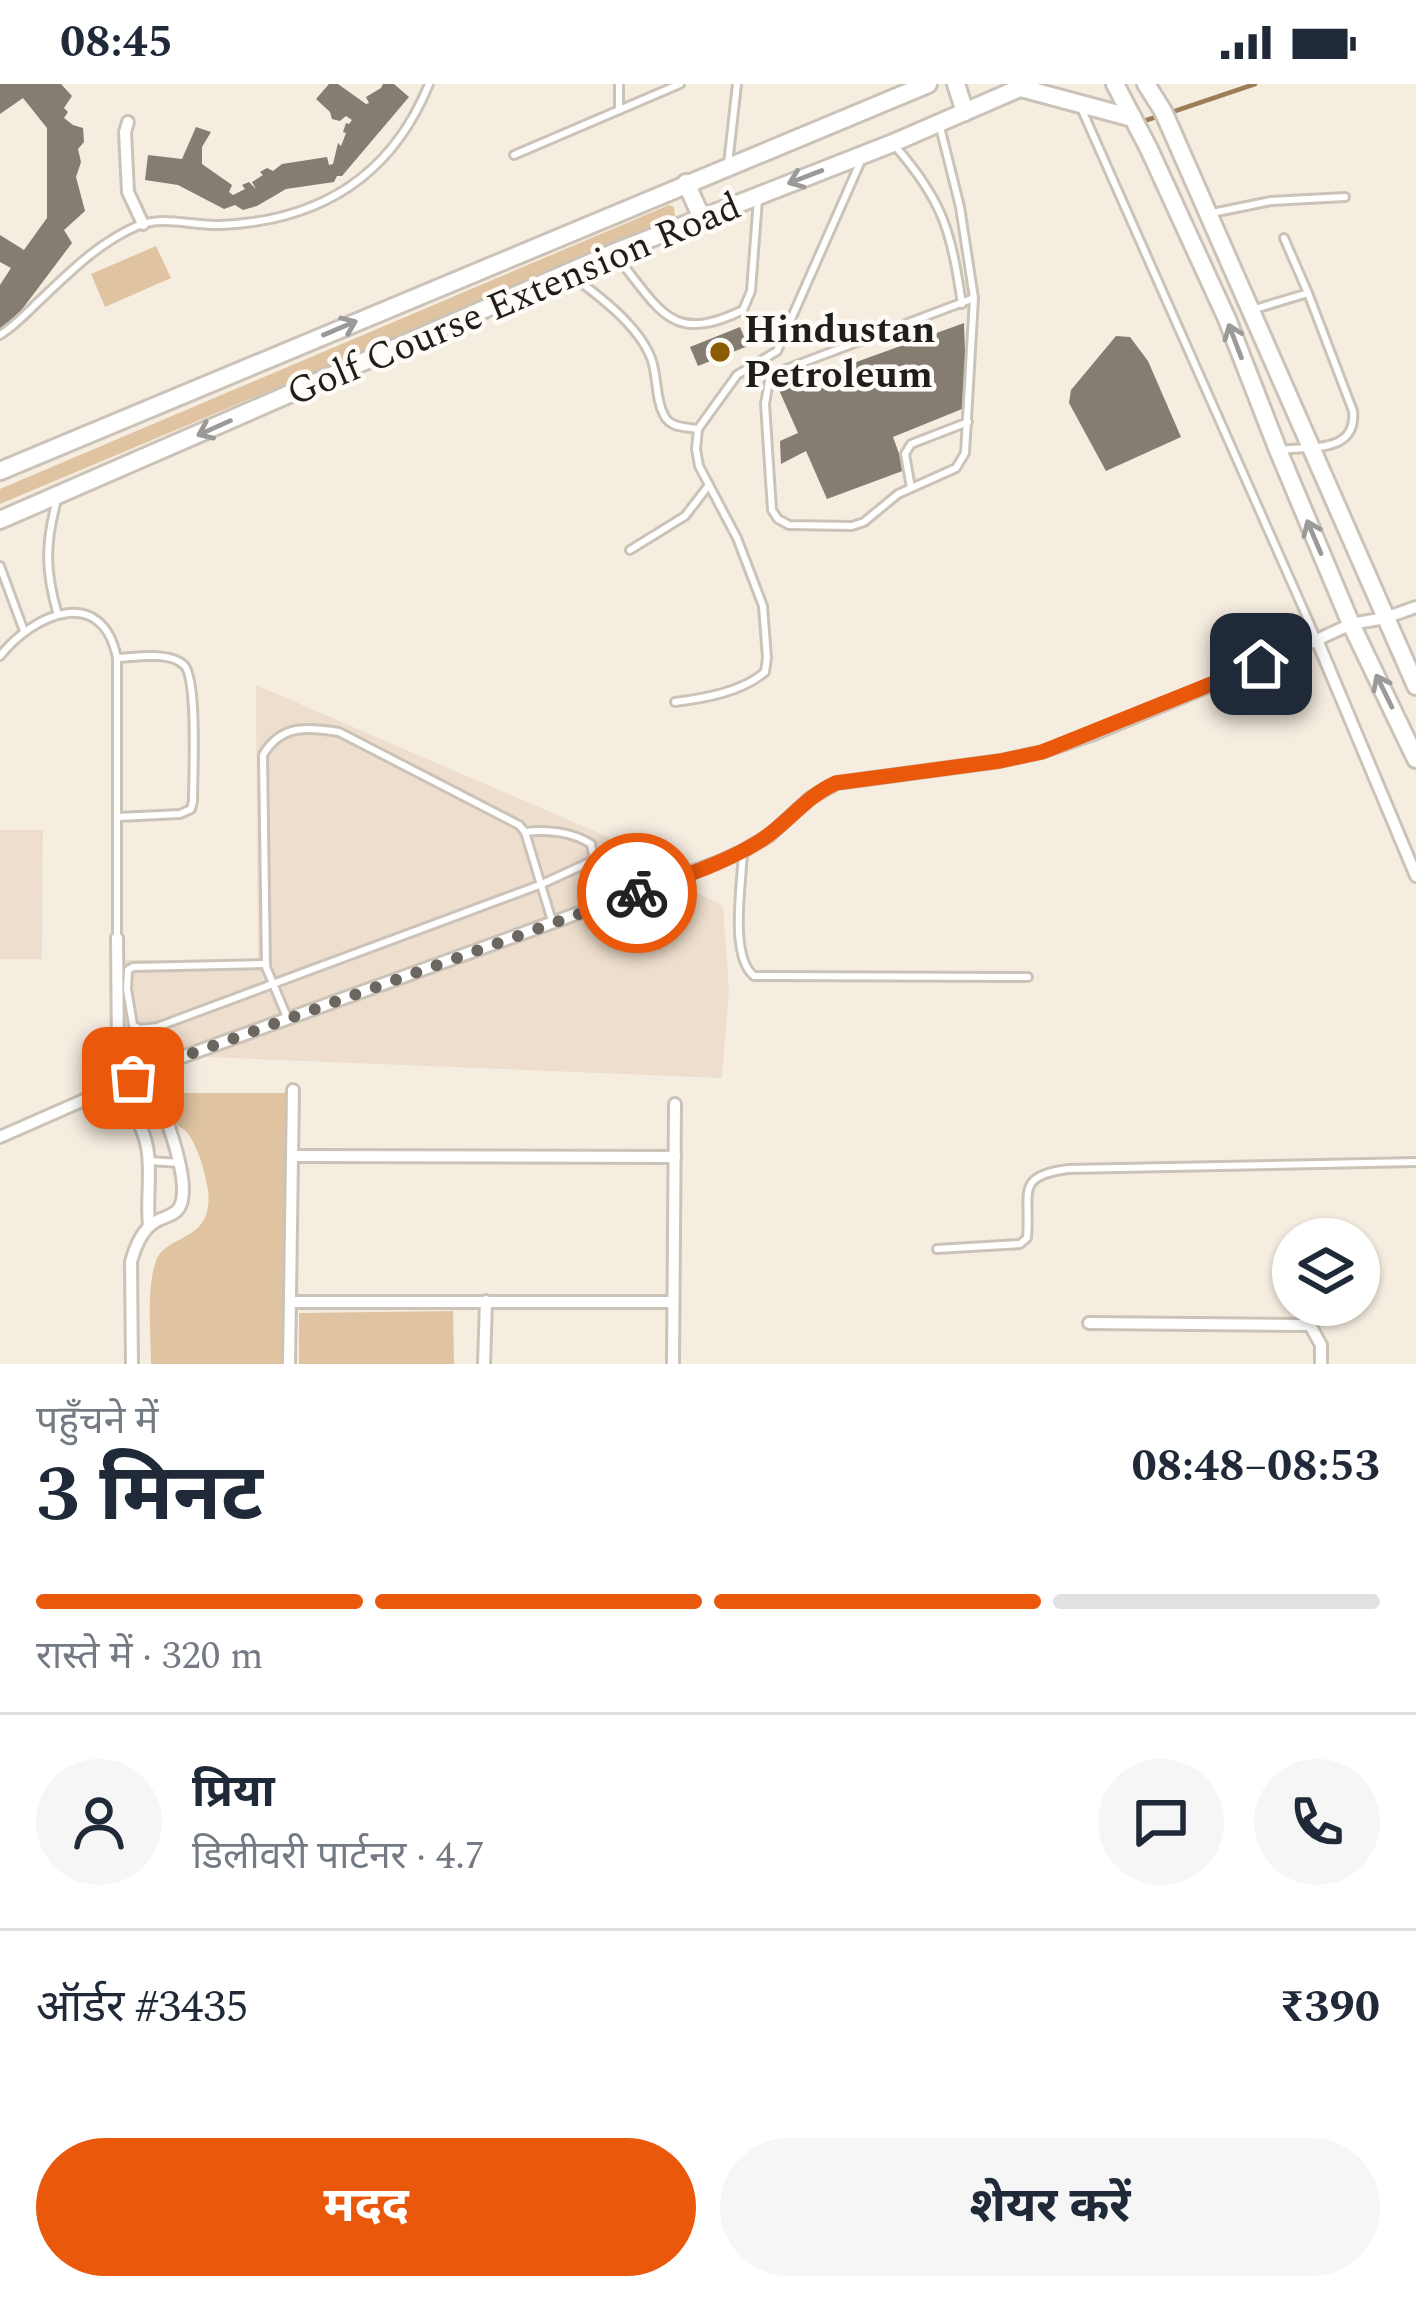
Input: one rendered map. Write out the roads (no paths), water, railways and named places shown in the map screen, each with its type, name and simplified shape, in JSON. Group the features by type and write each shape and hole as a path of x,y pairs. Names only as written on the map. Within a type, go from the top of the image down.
{"main road":[{"name":"Golf Course Extension Road","path":"0,471 928,84"},
{"path":"956,84 965,112"},
{"path":"1115,84 1227,319 1351,624 1416,759"},
{"path":"1146,84 1209,214 1416,686"},
{"path":"1162,111 1168,84"},
{"name":"Golf Course Extension Road","path":"0,520 568,272 1025,86"},
{"path":"1025,86 1133,118"},
{"path":"686,183 702,218"}],"street":[{"path":"128,122 128,192 143,224"},
{"path":"0,1137 149,1070 743,851 836,783 1042,752 1351,624 1416,607"},
{"path":"1317,640 1416,876"},
{"path":"117,938 118,1055"},
{"path":"131,1364 131,1262 149,1225 179,1208 184,1183 182,1162 149,1070"},
{"path":"118,1084 142,1130 149,1161 149,1225"},
{"path":"289,1364 293,1090"},
{"path":"673,1364 675,1104"},
{"path":"293,1156 675,1157"},
{"path":"484,1364 486,1301"},
{"path":"290,1302 673,1302"},
{"path":"1089,1323 1310,1325 1321,1345 1321,1364"}],"lane":[{"path":"0,335 100,244 143,224 242,224 293,214 329,198 370,173 398,145 429,84"},
{"path":"619,110 620,84"},
{"path":"514,155 680,84"},
{"path":"727,166 737,84"},
{"path":"1078,101 1317,640"},
{"path":"939,122 960,207 974,298 965,453 956,468 898,494 864,522 789,525 778,519 772,510 766,390 770,375 974,298"},
{"path":"893,143 938,204 952,244 962,304"},
{"path":"675,702 722,693 765,672 763,606 737,538 699,466 698,429 737,374 777,351 863,154"},
{"path":"613,253 672,320 688,326 714,324 743,310 751,291 758,196"},
{"path":"1209,214 1271,201 1345,197"},
{"path":"1278,450 1332,446 1354,427 1353,411 1284,238"},
{"path":"568,272 644,345 653,361 664,417 672,425 698,429"},
{"path":"1251,310 1308,292"},
{"path":"911,488 905,454 911,444 968,422"},
{"path":"630,550 685,517 709,485"},
{"path":"58,496 46,564 58,615"},
{"path":"0,566 24,631"},
{"path":"0,656 24,631 58,615 80,612 96,619 113,637 117,658 117,938"},
{"path":"117,658 158,656 180,661 188,670 193,693 191,809 180,814 118,817"},
{"path":"288,1020 266,964 262,755 270,742 306,727 339,731 519,825 553,923"},
{"path":"266,964 133,967 127,979 133,1025 157,1027 595,860 591,844 582,838 525,832"},
{"path":"743,851 739,947 744,968 754,976 1028,977"},
{"path":"118,1055 118,1084"},
{"path":"149,1161 182,1162"},
{"path":"937,1249 1020,1244 1027,1238 1029,1188 1034,1177 1044,1172 1416,1162"}],"waterway":[{"path":"1172,112 1255,84"},
{"path":"1144,121 1156,117"}],"place":[{"name":"Hindustan Petroleum","path":"720,352"}]}
